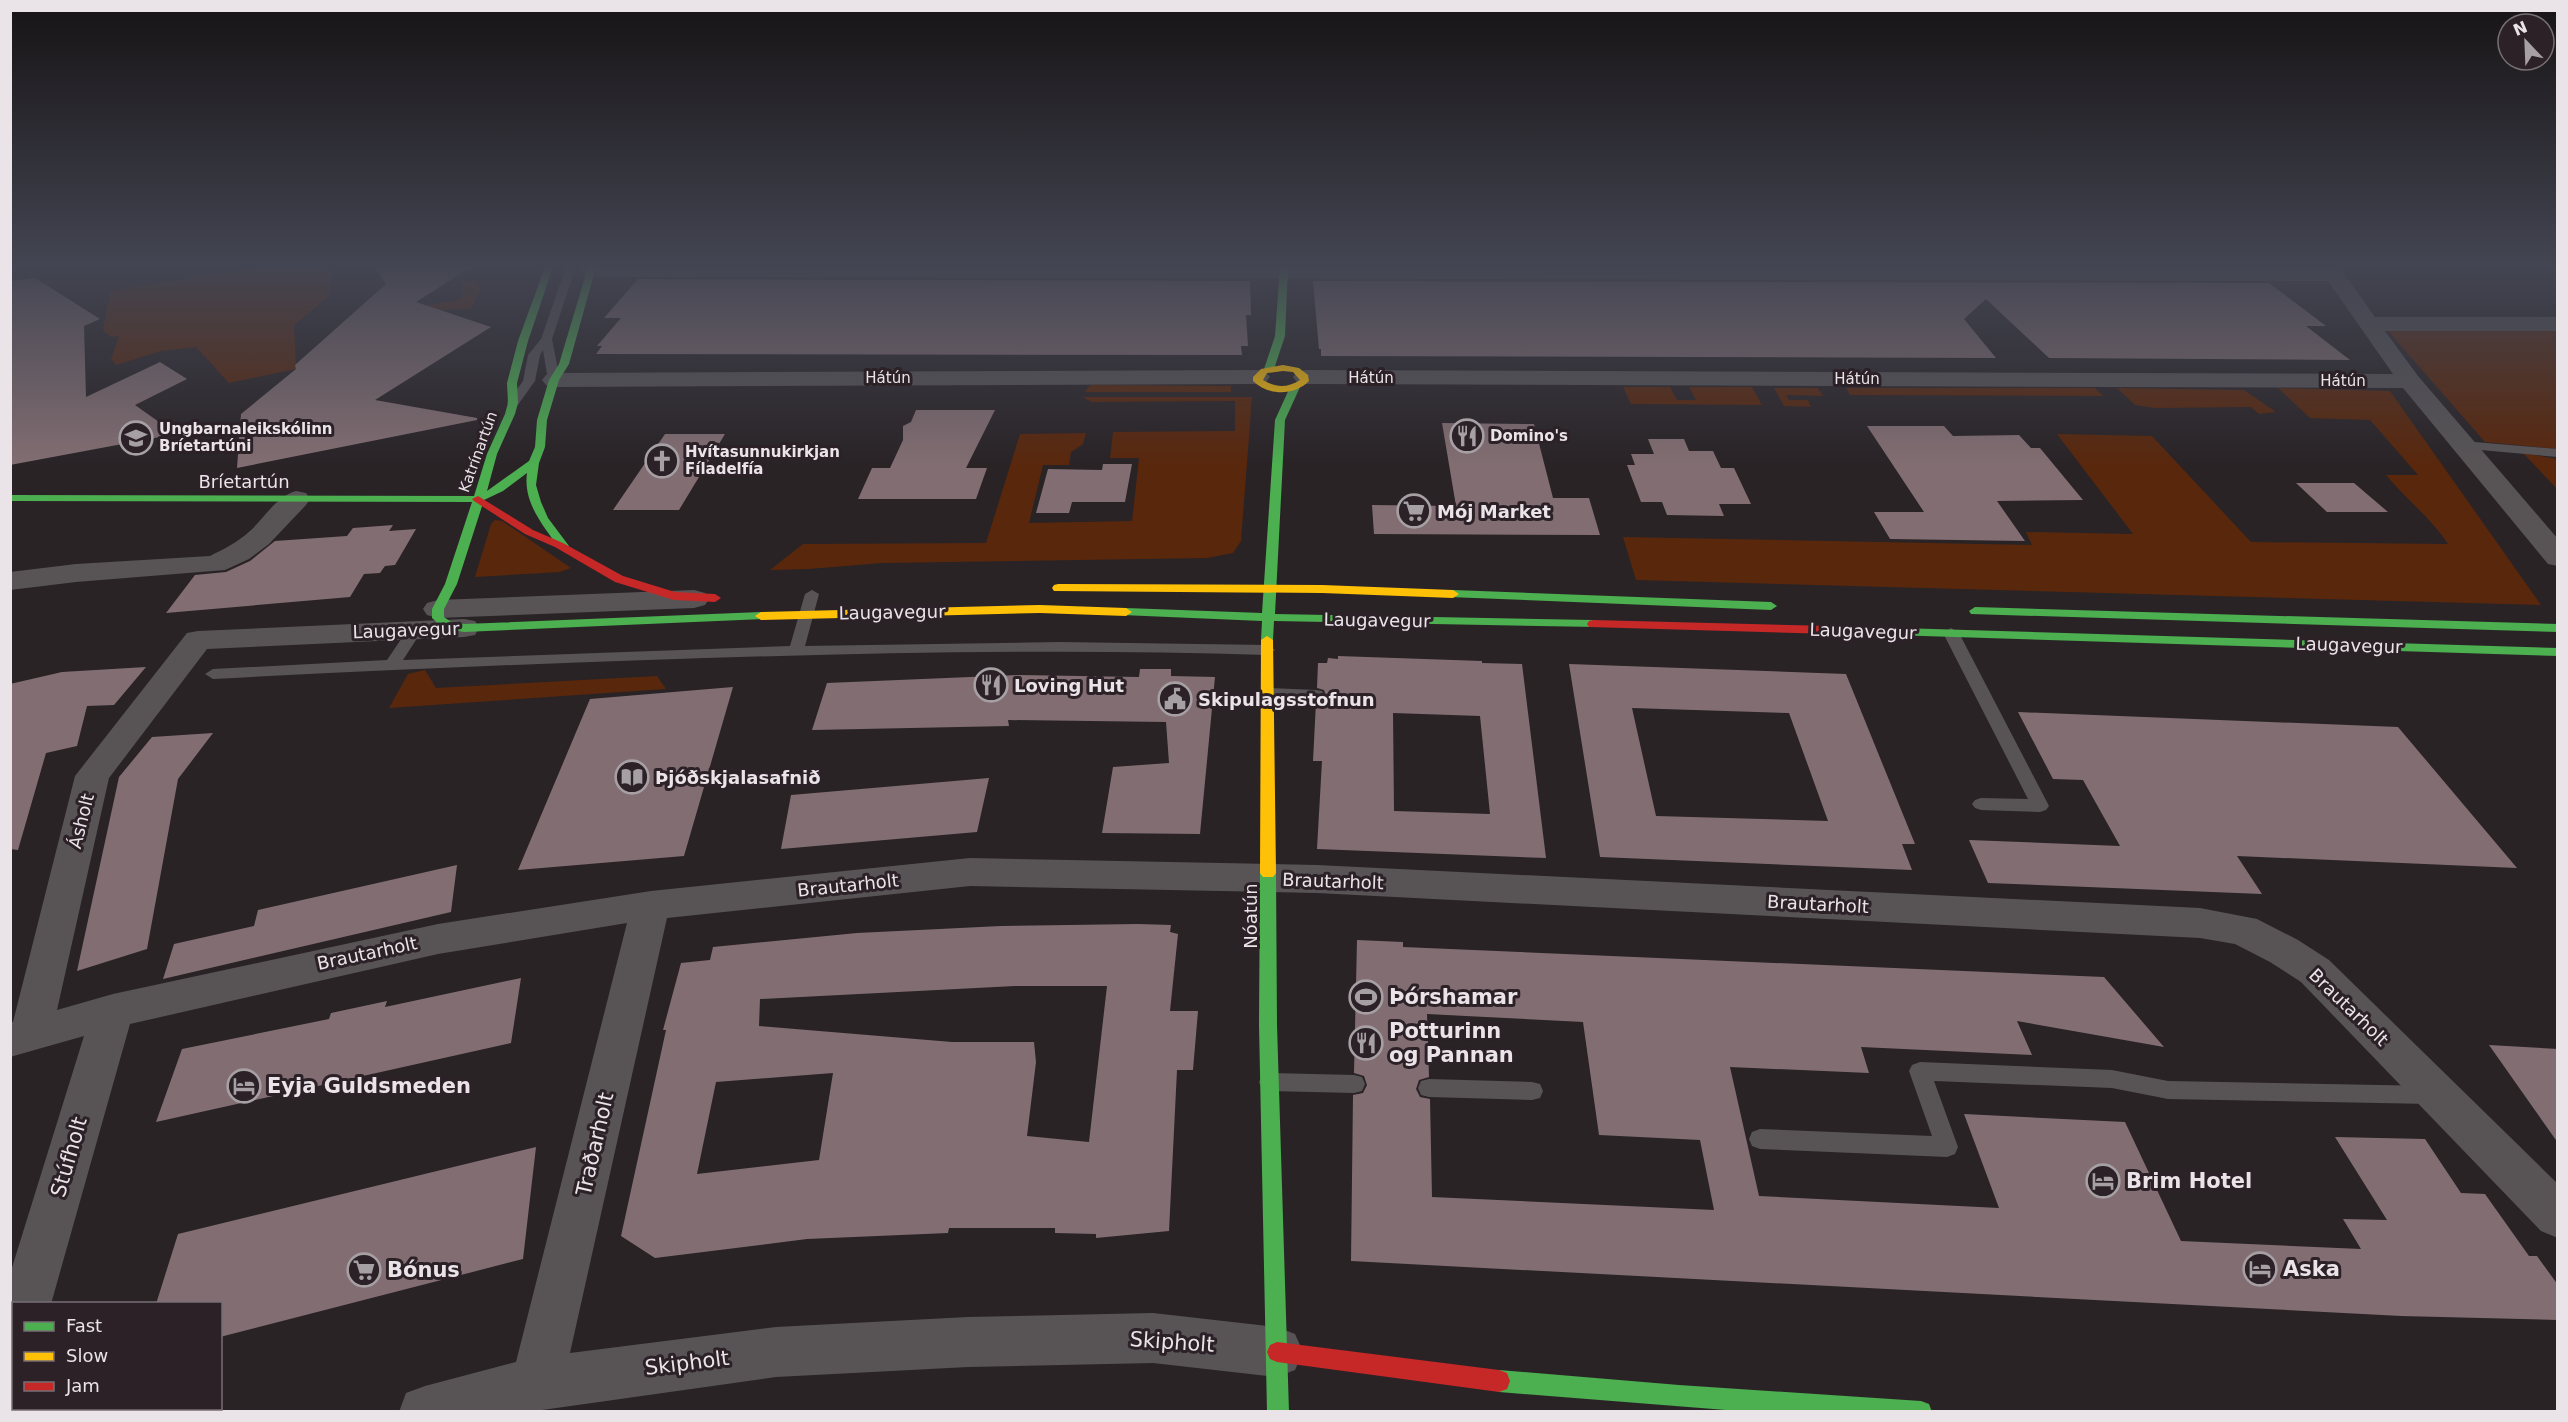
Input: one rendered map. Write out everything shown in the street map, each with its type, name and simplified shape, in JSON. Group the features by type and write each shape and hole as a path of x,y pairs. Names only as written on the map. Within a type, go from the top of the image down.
{"main road":[{"name":"Katrínartún","path":"438,609 451,584 468,537 492,454 513,403 512,383 526,333"},
{"path":"564,548 535,502 531,485 534,463 540,447 542,420 554,381 564,364 573,333"},
{"path":"1264,378 1280,336"},
{"path":"1280,336 1290,363 1299,378"},
{"path":"1264,378 1283,368 1299,378"},
{"path":"1264,378 1280,389 1299,378"},
{"name":"Nóatún","path":"1264,378 1280,420 1267,650 1270,1082 1278,1412"},
{"name":"Nóatún","path":"1280,420 1299,378"},
{"path":"478,499 499,489 534,463"},
{"name":"Bríetartún","path":"10,498 478,499"},
{"path":"478,499 534,535 564,548 606,574 630,585 694,599"},
{"name":"Laugavegur","path":"1039,588 1271,588 1786,606"},
{"name":"Laugavegur","path":"694,599 725,598"},
{"path":"438,609 438,618 441,622 464,628"},
{"name":"Laugavegur","path":"464,628 806,614 1040,609 1269,617 1951,633 2558,652"},
{"name":"Laugavegur","path":"1962,611 2558,628"},
{"name":"Skipholt","path":"1277,1352 1392,1369 1641,1395 1921,1412"}],"street":[{"path":"2376,333 2410,381 2558,558"},
{"name":"Hátún","path":"554,381 1264,378"},
{"name":"Hátún","path":"1299,378 2410,381"},
{"path":"10,581 76,573 215,564 239,553 259,538 296,499"},
{"name":"Laugavegur","path":"438,609 694,599"},
{"name":"Laugavegur","path":"198,640 464,628"},
{"name":"Ásholt","path":"21,1037 92,776 198,640"},
{"name":"Brautarholt","path":"21,1037 113,1011 438,939 651,905 970,872 1268,878 2200,923 2243,930 2315,970 2558,1216"},
{"name":"Traðarholt","path":"537,1383 651,905"},
{"name":"Stúfholt","path":"27,1302 113,1011"},
{"name":"Skipholt","path":"424,1412 537,1383 776,1352 968,1342 1164,1338 1277,1352"}],"lane":[{"path":"513,403 529,381 534,355 548,333"},
{"path":"546,339 551,351 550,368 554,381"},
{"path":"2463,445 2558,453"},
{"path":"796,651 812,594"},
{"path":"392,664 415,630"},
{"path":"1951,633 2040,806 1981,804"},
{"path":"213,674 392,664 796,651 1087,645 1267,650"},
{"path":"1267,693 1316,695"},
{"path":"1760,1139 1947,1147 1920,1071 2112,1079 2168,1090 2438,1096"},
{"path":"1270,1082 1354,1084"},
{"path":"1429,1088 1532,1091"}],"shaded area":[{"path":"106,333 294,333 296,369 229,383 196,347 161,351 116,365 111,359 119,336 111,337"},
{"path":"2390,333 2557,333 2557,449 2485,442"},
{"path":"1090,385 1231,386 1231,392 1085,392"},
{"path":"1623,387 1670,387 1677,400 1696,400 1689,387 1752,387 1762,405 1631,404"},
{"path":"1774,388 1818,388 1823,396 1786,395 1789,400 1808,400 1811,407 1784,406"},
{"path":"1846,388 2095,388 2103,396 1850,395"},
{"path":"2117,388 2244,390 2276,412 2259,414 2251,407 2155,408 2135,405"},
{"path":"2278,388 2390,391 2541,605 1636,580 1623,537 2032,545 2026,532 2133,534 2057,434 2152,436 2251,542 2448,544 2386,475 2418,475 2370,420 2310,418"},
{"path":"1082,397 1252,397 1241,541 1233,553 1207,558 882,563 770,570 803,544 986,543 1020,434 1086,433 1083,444 1071,452 1069,465 1043,465 1029,523 1132,521 1139,458 1110,458 1113,432 1235,431 1235,401 1092,402"},
{"path":"2523,453 2557,459 2557,489"},
{"path":"495,520 502,521 571,568 560,572 475,577 491,524"},
{"path":"425,670 436,688 657,676 666,689 389,708 408,674"}],"building":[{"path":"10,333 84,333 86,397 160,362 187,379 135,405 176,434 10,465"},
{"path":"331,333 481,333 375,400 477,418 477,420 237,468 241,414 296,369 295,365"},
{"path":"608,333 1247,333 1248,346 1241,346 1242,355 596,354 602,346 597,346"},
{"path":"1318,333 1976,333 1996,358 1321,356 1321,349 1319,349"},
{"path":"2023,333 2316,333 2350,360 2049,358"},
{"path":"916,410 995,410 966,468 987,468 976,499 858,499 872,468 890,468 903,440 903,426 911,422"},
{"path":"1442,423 1534,424 1553,498 1589,498 1600,535 1374,534 1372,505 1456,506"},
{"path":"1867,426 1944,426 1953,436 2019,435 2031,448 2040,448 2083,500 1997,501 2025,541 1890,539 1874,512 1924,512"},
{"name":"Hvítasunnukirkjan Fíladelfía","path":"665,434 725,434 679,510 613,510"},
{"path":"1648,439 1684,439 1689,451 1713,451 1721,468 1734,468 1751,504 1719,504 1724,516 1667,515 1662,502 1641,502 1627,465 1635,465 1631,454 1654,454"},
{"path":"1103,464 1132,464 1125,502 1072,502 1069,513 1036,513 1048,469 1102,470"},
{"path":"2296,483 2354,483 2388,512 2327,512"},
{"path":"393,525 389,531 416,529 395,565 385,566 380,573 364,574 350,597 166,613 195,575 226,572 250,561 275,541 347,536 353,528"},
{"path":"1338,656 1522,664 1546,858 1317,849 1322,761 1313,761 1316,702 1322,701 1326,696 1324,690 1317,688 1318,663 1327,663 1328,658 1338,659","holes":["1393,713 1480,716 1490,814 1394,811"]},
{"path":"1569,664 1846,674 1915,844 1902,844 1912,870 1600,857","holes":["1632,708 1789,713 1828,821 1656,816"]},
{"path":"146,667 114,705 87,706 77,746 46,753 18,850 10,849 10,684 62,672"},
{"path":"1140,669 1171,669 1171,676 1215,677 1200,834 1102,833 1113,767 1169,763 1166,722 1008,720 1009,726 812,730 827,683 1020,675 1139,677"},
{"name":"Þjóðskjalasafnið","path":"733,687 684,856 518,870 590,699"},
{"path":"2018,712 2398,727 2517,868 2237,856 2262,894 1988,883 1969,840 2120,846 2083,780 2053,779"},
{"path":"213,733 178,779 147,949 77,971 119,777 152,737"},
{"path":"989,778 977,832 781,849 791,795"},
{"path":"457,865 451,912 163,979 174,944 254,926 258,910"},
{"path":"1171,925 1170,932 1178,934 1170,1011 1198,1011 1193,1070 1177,1070 1169,1231 1096,1238 1096,1234 1055,1233 1055,1228 949,1228 948,1233 807,1239 655,1258 621,1236 666,1030 663,1030 681,963 710,960 713,947 857,933 1001,926","holes":["1015,986 1107,986 1089,1142 1027,1136 1036,1062 1034,1042 952,1042 759,1026 760,999","833,1073 819,1160 697,1174 716,1082"]},
{"path":"1357,940 1403,942 1403,947 2104,977 2164,1047 2017,1021 2032,1055 1861,1047 1869,1073 1730,1067 1759,1196 1999,1208 1964,1114 2125,1122 2181,1241 2361,1249 2343,1219 2387,1220 2335,1137 2425,1139 2461,1193 2485,1194 2529,1256 2537,1256 2558,1285 2558,1320 2401,1316 1351,1261 1353,1095 1363,1093 1367,1085 1364,1076 1354,1073","holes":["1427,1014 1583,1022 1599,1135 1700,1140 1714,1210 1432,1197 1430,1099 1420,1097 1416,1089 1419,1080 1429,1077"]},
{"name":"Eyja Guldsmeden","path":"521,978 511,1043 156,1122 182,1049 329,1019 331,1013 387,1001 385,1007"},
{"path":"2489,1045 2558,1049 2558,1143"},
{"path":"536,1147 523,1259 222,1336 222,1302 157,1302 178,1234"}],"traffic: fast":[{"path":"526,333 512,383 513,403 510,414 492,454 468,537 451,584 438,609 438,618 447,625 464,628 761,616"},
{"path":"563,546 543,518 535,502 531,485 534,463 540,447 542,420 554,380 564,364 573,333"},
{"path":"1269,369 1280,333"},
{"path":"1267,640 1280,420 1295,387"},
{"path":"10,498 478,499 499,489 534,463"},
{"path":"1453,594 1771,606"},
{"path":"1975,611 2558,628"},
{"path":"1126,612 1320,619 1593,624"},
{"path":"1832,630 2558,652"},
{"path":"1268,873 1268,1025 1278,1412"},
{"path":"1499,1381 1921,1412"}],"traffic: slow":[{"path":"1283,368 1296,370 1305,377 1304,381 1287,389 1275,389 1258,381 1258,377 1264,371 1283,368"},
{"path":"1058,588 1322,589 1453,594"},
{"path":"761,616 1040,609 1126,612"},
{"path":"1267,640 1268,873"}],"traffic: jam":[{"path":"478,499 529,532 559,545 619,579 674,596 715,598"},
{"path":"1593,624 1832,630"},
{"path":"1277,1352 1499,1381"}],"place":[{"name":"Domino's","path":"1467,436"},
{"name":"Ungbarnaleikskólinn Bríetartúni","path":"136,438"},
{"name":"Hvítasunnukirkjan Fíladelfía","path":"662,461"},
{"name":"Mój Market","path":"1414,511"},
{"name":"Loving Hut","path":"991,685"},
{"name":"Skipulagsstofnun","path":"1175,699"},
{"name":"Þjóðskjalasafnið","path":"632,777"},
{"name":"Þórshamar","path":"1366,997"},
{"name":"Potturinn og Pannan","path":"1366,1043"},
{"name":"Eyja Guldsmeden","path":"244,1086"},
{"name":"Brim Hotel","path":"2103,1181"},
{"name":"Aska","path":"2260,1269"},
{"name":"Bónus","path":"364,1270"}]}
